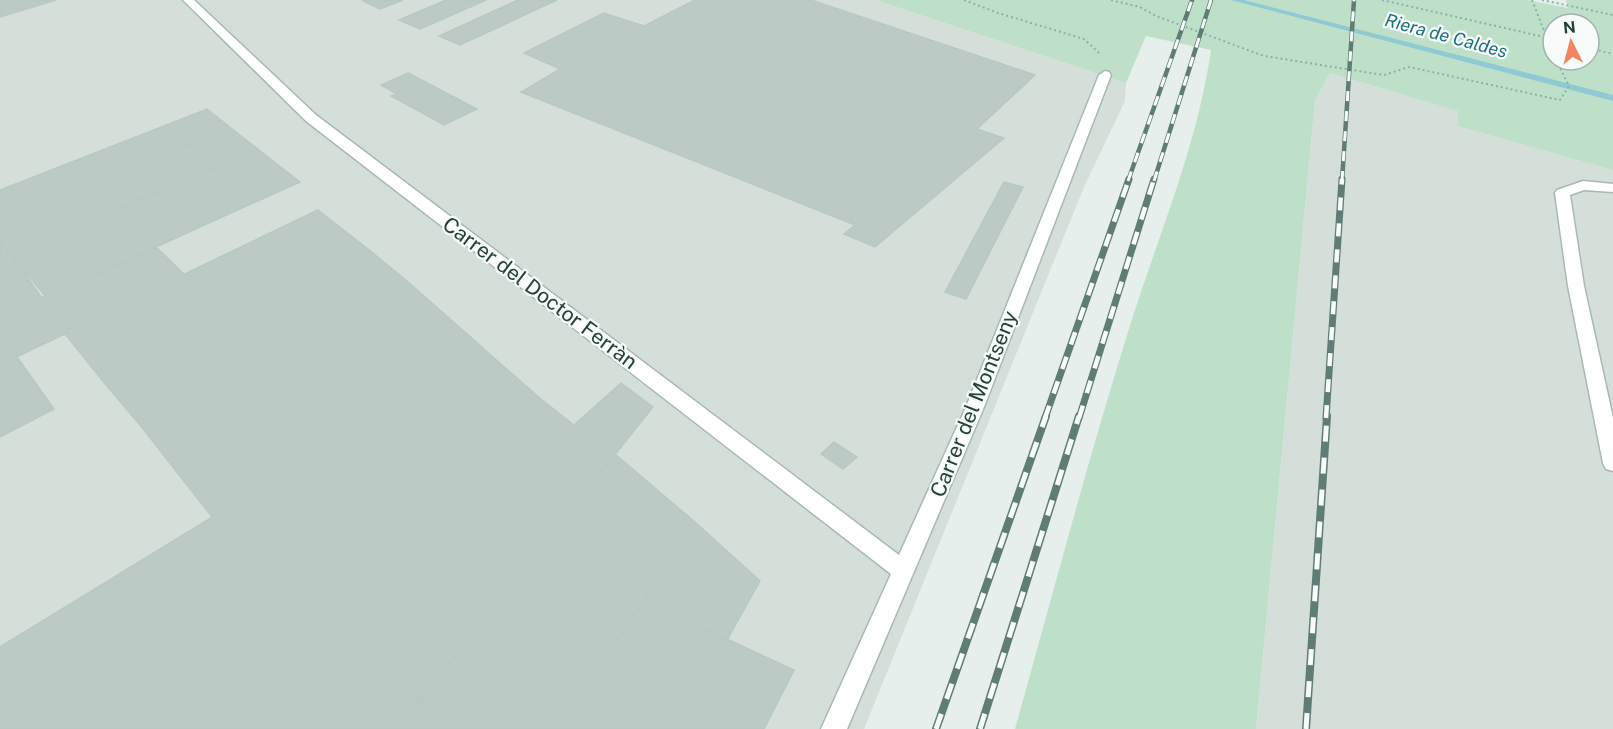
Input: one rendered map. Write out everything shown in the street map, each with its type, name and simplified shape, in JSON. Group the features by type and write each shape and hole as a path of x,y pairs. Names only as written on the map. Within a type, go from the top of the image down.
{"street":[{"name":"Carrer del Doctor Ferràn","path":"188,0 311,117 903,572"},
{"name":"Carrer del Montseny","path":"834,729 975,407 1105,75"},
{"path":"1613,188 1583,185 1562,193 1576,286 1613,463"}],"path":[{"path":"964,0 998,13 1084,39"},
{"path":"1111,0 1140,7 1156,16 1264,56 1384,75 1409,67 1560,100 1569,86 1562,72"},
{"path":"1382,0 1541,36"},
{"path":"1532,0 1541,22"},
{"path":"1542,0 1613,15"}],"shaded area":[{"path":"0,0 875,0 1126,83 1125,101 1084,187 864,729 0,729"},
{"path":"1330,73 1459,111 1459,126 1613,170 1613,729 1256,729 1315,100"}],"green space":[{"path":"875,0 1527,0 1568,8 1566,0 1613,0 1613,170 1458,126 1458,111 1330,73 1315,100 1256,729 1015,729 1113,381 1186,158 1205,86 1211,50 1146,36 1126,83"}],"building":[{"path":"0,0 56,0 0,17"},
{"path":"403,0 380,9 363,1"},
{"path":"446,0 486,0 420,29 399,20"},
{"path":"518,0 557,0 460,45 439,36"},
{"path":"695,0 811,0 1035,75 977,129 1004,138 875,247 844,234 855,225 521,92 560,69 524,53 604,13 644,26"},
{"path":"408,73 477,109 444,125 391,96 397,94 381,85"},
{"path":"207,109 231,128 0,221 0,190"},
{"path":"231,128 259,150 11,254 0,242 0,221"},
{"path":"259,150 300,182 200,227 160,191"},
{"path":"1004,182 1023,187 966,299 945,292"},
{"path":"160,191 200,227 46,297 11,254"},
{"path":"318,210 368,249 267,301 220,257"},
{"path":"0,242 17,262 0,269"},
{"path":"157,248 184,274 68,330 46,297"},
{"path":"368,249 407,281 140,425 106,385"},
{"path":"220,257 267,301 106,385 65,334 69,332 68,330"},
{"path":"17,262 41,297 0,316 0,269"},
{"path":"407,281 485,350 212,517 140,425"},
{"path":"41,297 46,297 69,332 0,365 0,316"},
{"path":"485,350 542,400 53,729 0,729 0,647"},
{"path":"17,357 54,409 0,437 0,365"},
{"path":"621,383 653,407 420,699 302,562 542,400 574,425"},
{"path":"834,442 857,457 843,469 821,454"},
{"path":"615,454 696,523 557,729 397,729"},
{"path":"696,523 760,581 727,640 644,601"},
{"path":"302,562 420,699 397,729 347,729 305,692 253,729 53,729"},
{"path":"644,601 794,670 764,729 557,729"},
{"path":"305,692 347,729 253,729"}],"waterway":[{"name":"Riera de Caldes","path":"1235,0 1613,98"}],"railway":[{"path":"1128,181 1192,0"},
{"path":"1154,181 1211,0"},
{"path":"1342,181 1354,0"},
{"path":"1045,418 1129,179"},
{"path":"1079,418 1154,179"},
{"path":"1326,418 1342,179"},
{"path":"936,729 1046,416"},
{"path":"980,729 1079,416"},
{"path":"1306,729 1327,416"}]}
